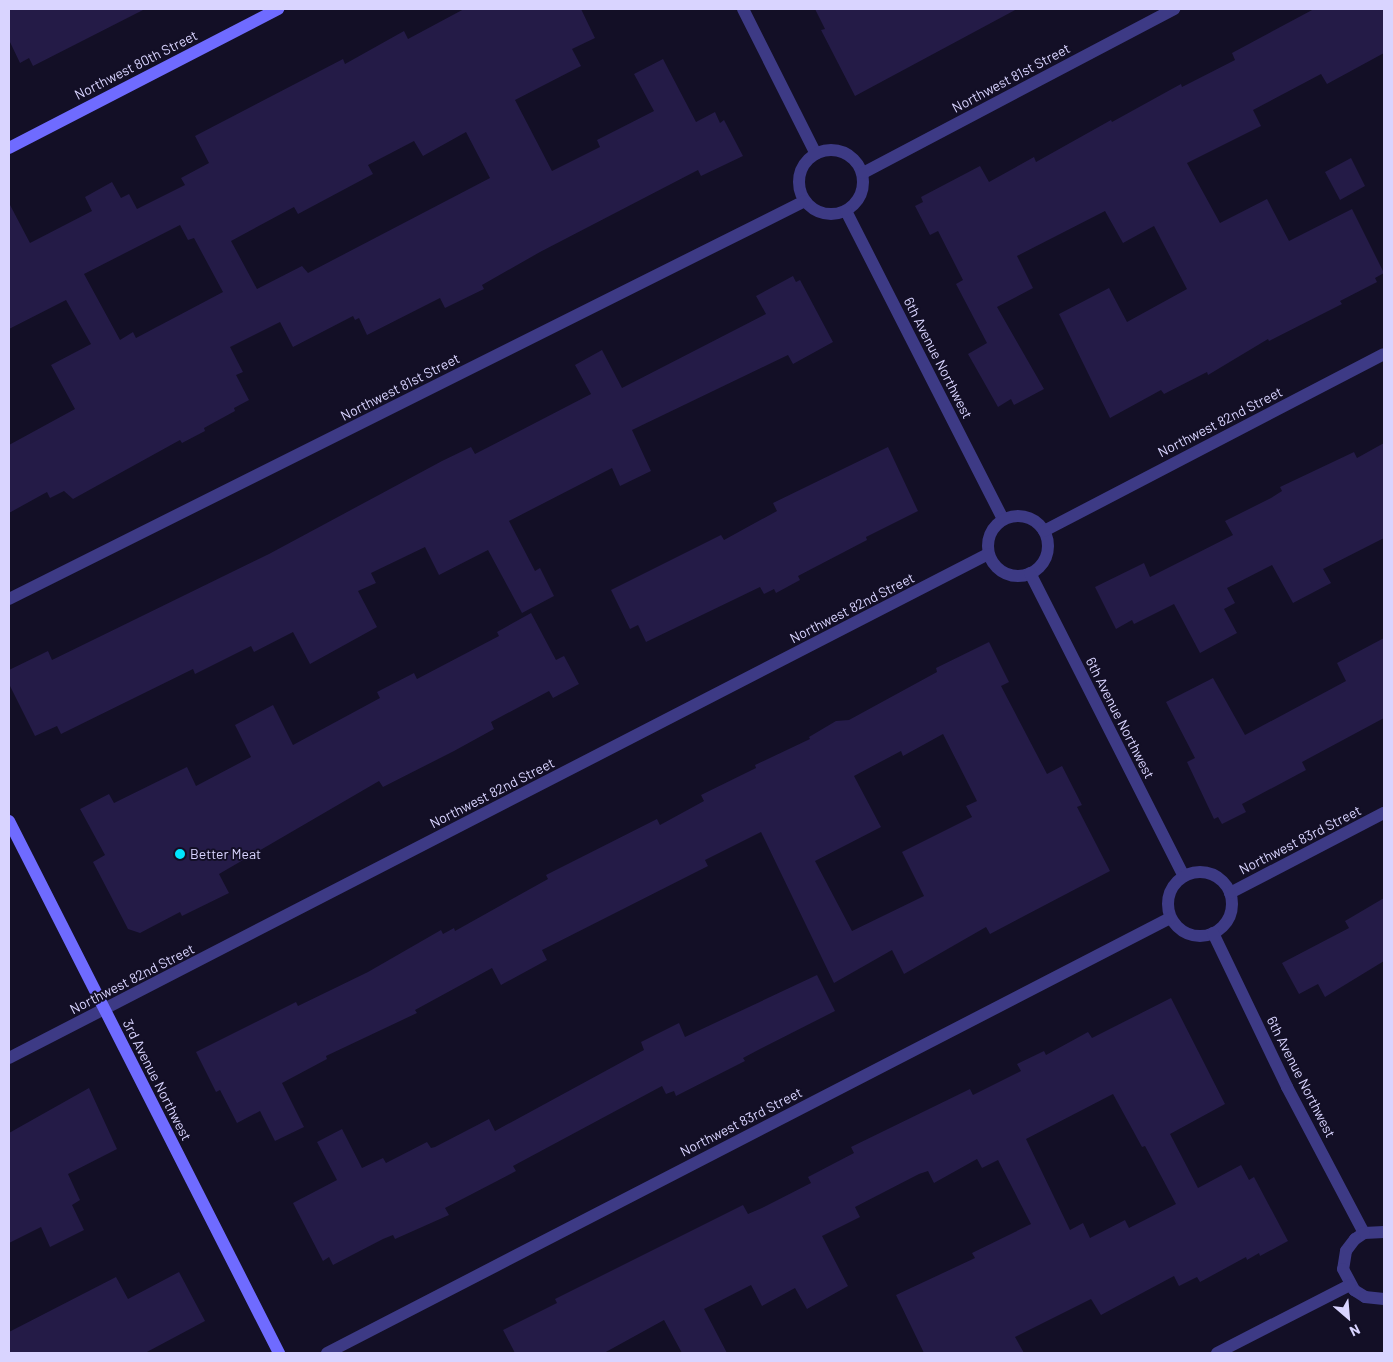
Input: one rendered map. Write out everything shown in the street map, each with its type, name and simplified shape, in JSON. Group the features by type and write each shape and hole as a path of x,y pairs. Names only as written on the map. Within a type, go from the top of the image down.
{"street":[{"name":"Northwest 80th Street","path":"9,148 278,9"},
{"path":"743,9 816,154"},
{"name":"Northwest 81st Street","path":"863,173 1174,9"},
{"path":"832,150 842,152 858,163 863,173 860,196 846,211 825,214 816,211 805,201 799,184 800,172 805,163 816,154 832,150"},
{"name":"Northwest 81st Street","path":"9,599 805,201"},
{"name":"6th Avenue Northwest","path":"846,211 1003,519"},
{"name":"Northwest 82nd Street","path":"1044,531 1384,354"},
{"path":"1025,516 1044,531 1048,544 1047,554 1043,564 1030,573 1017,576 999,570 988,554 989,534 1003,519 1025,516"},
{"name":"Northwest 82nd Street","path":"9,1058 988,554"},
{"name":"6th Avenue Northwest","path":"1030,573 1184,876"},
{"name":"Northwest 83rd Street","path":"1230,893 1384,813"},
{"name":"3rd Avenue Northwest","path":"9,821 279,1353"},
{"path":"1194,872 1211,875 1224,883 1230,893 1230,914 1225,924 1213,933 1202,936 1189,934 1170,918 1170,893 1184,876 1194,872"},
{"name":"Northwest 83rd Street","path":"327,1353 1170,918"},
{"name":"6th Avenue Northwest","path":"1213,933 1287,1087 1364,1234"},
{"path":"1384,1232 1364,1234 1348,1247 1344,1257 1343,1269 1350,1285 1365,1297 1384,1299"},
{"path":"1217,1353 1350,1285"}],"building":[{"path":"9,9 145,9 33,66 29,58 20,63 9,40"},
{"path":"464,9 581,9 595,38 572,49 581,66 515,100 552,171 600,147 597,140 654,111 634,74 663,59 696,122 715,112 720,123 724,120 743,156 701,176 698,170 540,252 482,285 484,289 445,308 440,298 367,335 359,318 355,320 353,316 293,347 280,322 230,347 243,372 236,375 249,400 234,408 235,411 204,428 205,431 182,443 180,440 73,499 64,491 50,498 47,492 9,513 9,445 75,409 51,365 91,344 66,300 9,329 9,203 30,243 92,211 85,197 112,182 121,198 129,194 137,209 185,185 181,178 209,163 195,136 343,59 345,64 404,31 408,39","holes":["466,132 490,178 308,273 302,266 257,289 231,241 294,207 298,214 373,174 368,165 414,141 423,156","180,225 188,240 194,238 223,292 136,338 133,332 120,340 84,274"]},
{"path":"815,9 1017,9 855,96 821,30 825,29"},
{"path":"1314,9 1384,9 1384,53 1327,84 1321,74 1253,110 1261,126 1187,163 1220,223 1267,199 1289,241 1352,209 1384,273 1375,278 1377,282 1340,301 1342,304 1269,341 1268,339 1208,375 1207,372 1164,394 1161,390 1110,418 1059,314 1109,288 1127,322 1187,289 1154,226 1123,243 1105,211 1017,256 1033,288 997,307 1044,389 1014,405 1011,399 998,407 968,354 987,343 956,284 963,280 938,231 930,235 915,206 923,202 921,197 980,166 989,182 1034,157 1036,162 1181,84 1182,87 1235,60 1232,53"},
{"path":"1351,158 1365,186 1340,200 1325,172"},
{"path":"793,276 796,282 800,280 833,342 793,364 788,355 632,430 651,471 620,486 612,468 509,521 535,571 540,568 554,596 522,613 488,550 439,575 425,547 371,573 376,583 358,591 377,627 310,664 293,632 254,652 251,646 195,674 193,669 61,734 57,726 35,736 9,684 9,670 48,651 52,660 269,554 442,461 471,447 475,454 591,394 575,365 602,350 622,388 766,314 756,296"},
{"path":"1384,443 1384,538 1323,569 1331,583 1293,603 1272,565 1227,588 1235,603 1224,609 1237,633 1200,653 1174,604 1134,624 1132,620 1116,629 1095,587 1144,563 1150,577 1233,535 1225,521 1271,498 1282,491 1280,487 1354,452 1357,458"},
{"path":"888,447 918,511 866,537 867,540 798,576 800,580 776,593 774,589 764,594 760,587 646,642 638,625 630,629 611,590 721,535 724,540 777,511 773,503"},
{"path":"531,613 556,660 564,656 579,684 553,698 549,691 491,722 494,729 383,787 379,781 219,874 229,893 182,916 180,912 140,933 128,929 93,862 105,855 80,809 109,794 114,803 187,767 196,786 251,757 235,725 273,705 293,745 380,698 377,692 414,673 417,679 499,636 497,632"},
{"path":"1384,638 1384,718 1302,762 1306,770 1242,804 1246,812 1222,824 1218,817 1214,819 1187,762 1195,758 1166,702 1213,678 1245,735 1346,681 1337,663"},
{"path":"989,642 1009,682 1001,686 1047,774 1062,766 1082,805 1077,807 1110,871 990,934 986,927 904,974 892,950 834,983 761,832 705,860 708,866 542,950 547,960 501,985 492,968 415,1010 417,1013 326,1056 327,1059 282,1083 304,1127 275,1141 260,1111 237,1123 220,1090 216,1092 196,1052 296,1002 298,1006 368,972 441,930 443,934 454,928 455,931 548,879 546,875 657,819 660,825 704,801 701,795 756,768 755,765 810,739 809,737 836,721 849,720 937,672 936,668","holes":["943,734 977,801 966,806 972,817 902,852 924,896 852,931 815,861 881,827 854,776 901,751 903,756"]},
{"path":"1384,898 1384,961 1325,997 1318,984 1299,994 1282,963 1349,928 1345,921"},
{"path":"817,975 835,1011 743,1058 745,1061 676,1096 674,1091 666,1094 662,1086 513,1166 516,1171 445,1208 449,1215 395,1239 393,1235 383,1239 333,1265 329,1257 323,1261 293,1203 337,1180 317,1142 342,1129 362,1168 383,1158 386,1163 427,1142 431,1148 435,1147 489,1119 495,1131 644,1050 641,1042 679,1023 685,1037"},
{"path":"1171,998 1225,1104 1170,1134 1198,1188 1241,1165 1249,1180 1254,1177 1288,1241 1260,1256 1259,1253 1247,1260 1246,1257 1200,1282 1197,1277 1179,1286 1174,1276 1101,1315 1091,1299 1015,1337 1024,1353 924,1353 896,1295 975,1258 972,1253 1031,1224 998,1160 982,1168 977,1159 934,1183 928,1171 919,1174 855,1207 860,1217 822,1236 848,1286 807,1309 795,1288 762,1306 751,1285 704,1309 727,1353 682,1353 664,1320 604,1353 515,1353 503,1330 557,1303 555,1299 743,1205 748,1214 811,1183 808,1177 854,1153 851,1147 970,1089 973,1095 1021,1071 1017,1064 1044,1051 1046,1055 1088,1032 1092,1038","holes":["1113,1094 1142,1147 1145,1146 1176,1204 1129,1228 1125,1220 1090,1238 1083,1223 1070,1230 1026,1139"]},
{"path":"89,1088 117,1149 68,1174 80,1200 72,1205 84,1230 50,1247 41,1227 9,1243 9,1133"},
{"path":"179,1272 205,1321 145,1353 9,1353 9,1332 116,1277 128,1299"}],"place":[{"name":"Better Meat","path":"180,854"}]}
